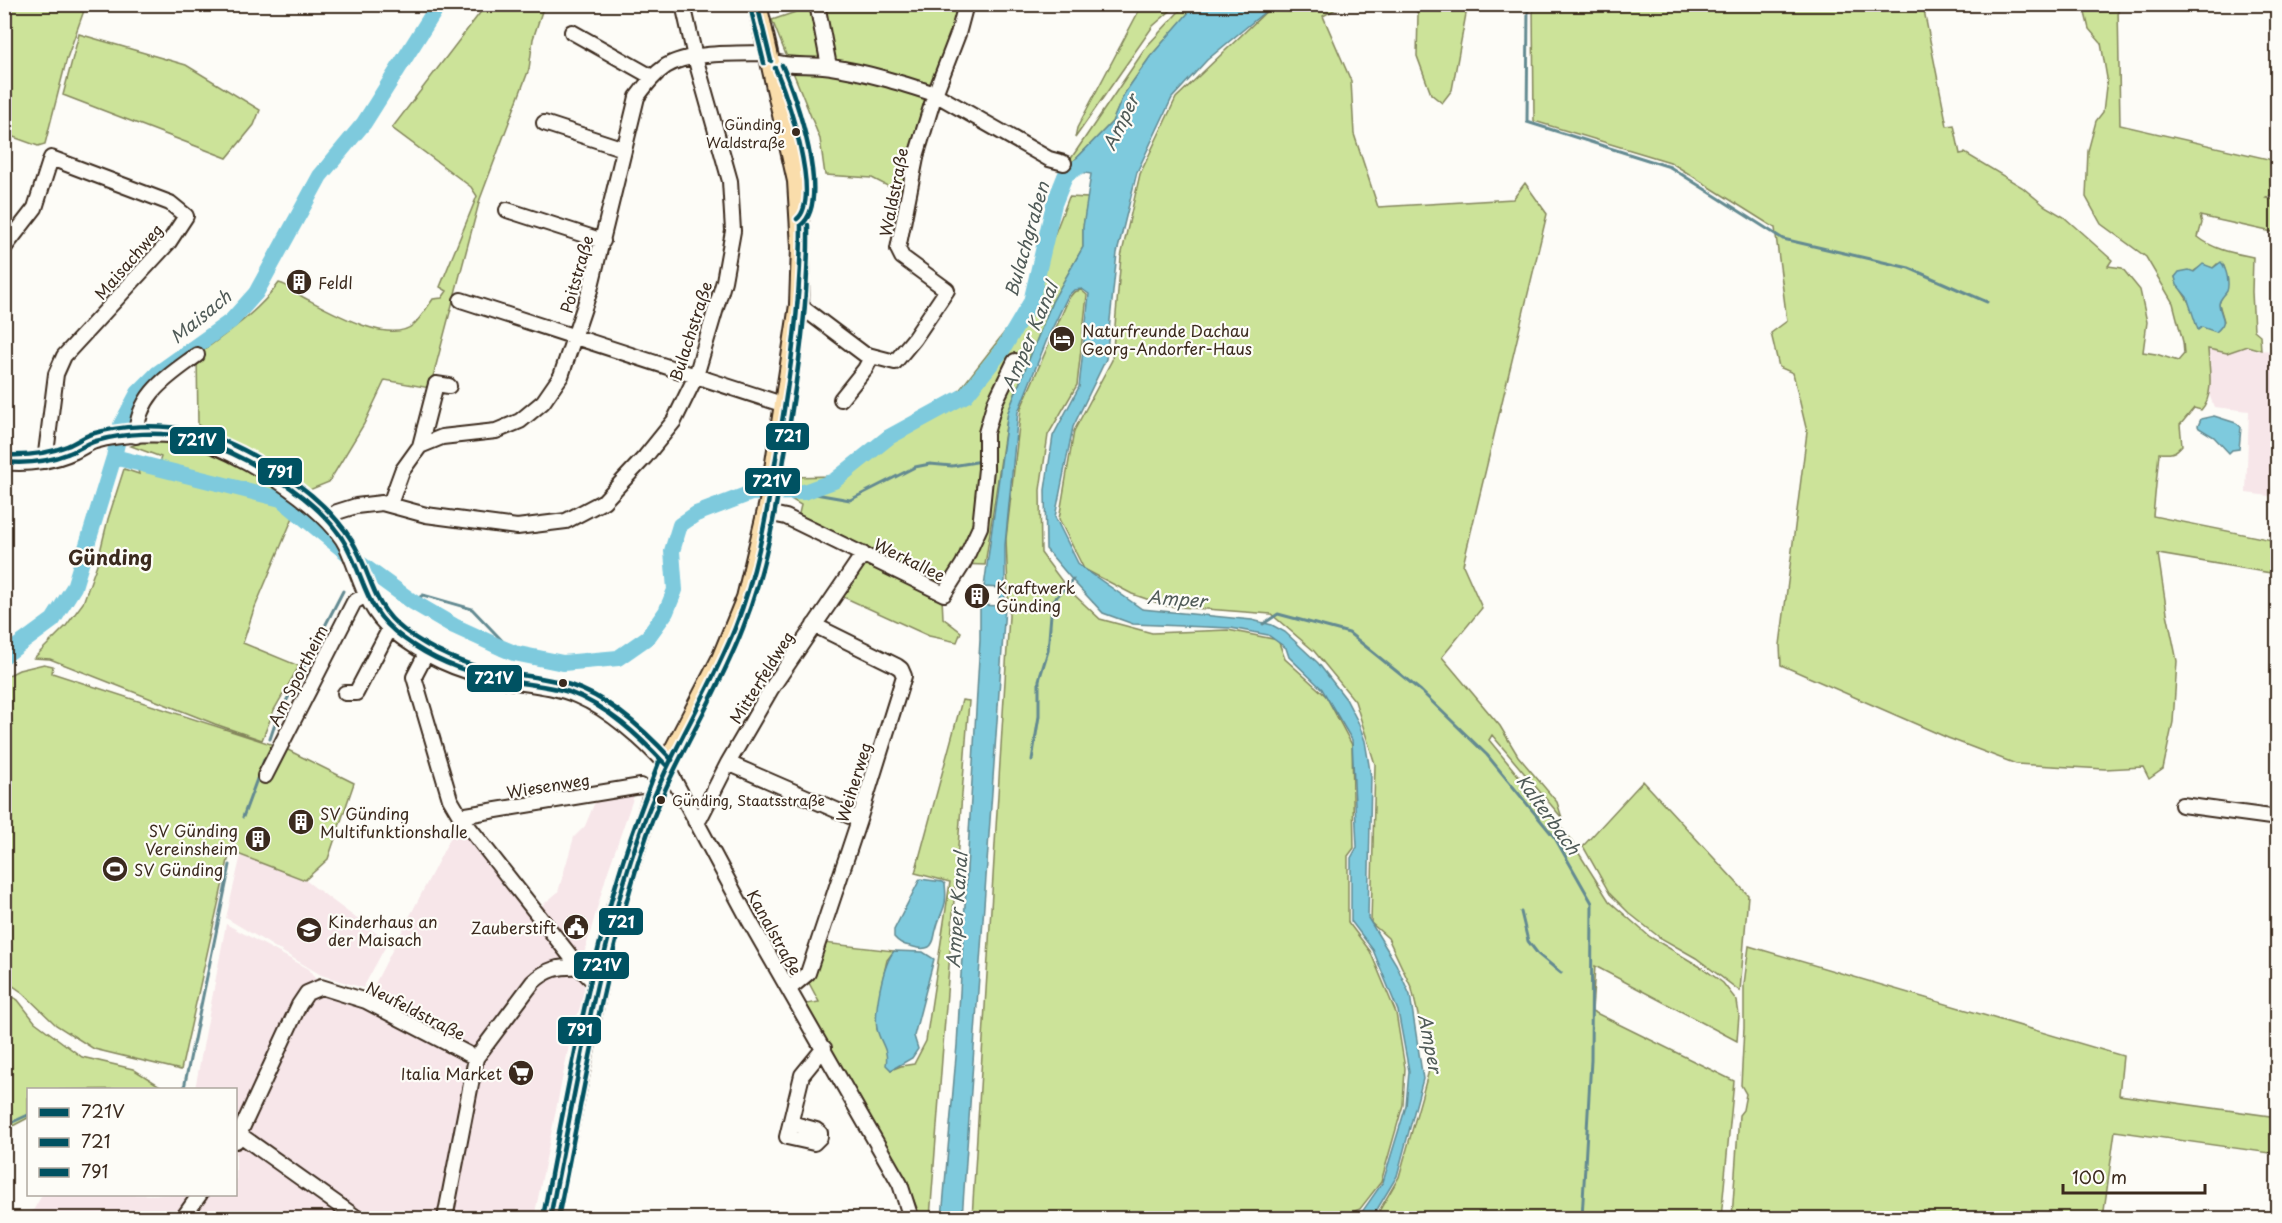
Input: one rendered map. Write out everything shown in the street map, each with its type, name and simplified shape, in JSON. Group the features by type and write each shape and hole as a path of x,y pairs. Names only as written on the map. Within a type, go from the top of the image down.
{"main road":[{"path":"550,1218 612,924 640,831 666,765 735,629 754,572 769,500 799,305 801,247 797,181 757,4"}],"street":[{"name":"Bulachstraße","path":"327,519 338,512 356,506 382,503 426,515 517,527 571,519 604,501 645,457 674,421 696,376 724,281 733,231 730,181 695,57 683,4"},
{"path":"817,4 829,66"},
{"name":"Waldstraße","path":"872,356 890,362 895,362 900,358 947,290 902,257 898,249 917,153 966,4"},
{"path":"572,32 652,77"},
{"name":"Poitstraße","path":"420,446 442,437 496,431 520,421 543,402 561,376 603,241 638,97 652,77 667,65 695,57 770,57"},
{"path":"770,57 782,65 829,66 935,94 1049,159 1064,163"},
{"path":"544,123 624,149"},
{"name":"Maisachweg","path":"4,248 35,208 51,158 170,203 186,216 169,242 64,356 56,374 45,460"},
{"path":"507,210 603,241"},
{"path":"461,300 785,405"},
{"path":"799,305 864,354 872,356 865,369 841,399"},
{"path":"133,436 146,399 164,379 197,355"},
{"name":"Werkallee","path":"769,500 786,517 944,594 963,564 980,527 986,433 995,402 1015,361"},
{"path":"390,504 402,471 420,446 436,384 449,386"},
{"name":"Kanalstraße","path":"4,462 19,464 45,460 73,452 93,441 153,434 190,438 231,453 277,480 327,519 346,546 366,595 376,612 390,628 426,654 455,668 496,679 560,690 577,696 590,702 632,732 666,765 695,821 900,1184 910,1218"},
{"name":"Mitterfeldweg","path":"695,821 700,818 728,763 771,689 863,554"},
{"name":"Am Sportheim","path":"265,776 354,603 366,595"},
{"name":"Weiherweg","path":"789,989 808,973 904,676 897,666 814,625"},
{"path":"345,693 356,693 390,628"},
{"path":"426,654 414,677 450,799 460,816 579,967 591,979 599,981"},
{"path":"728,763 859,820"},
{"name":"Wiesenweg","path":"460,816 641,786"},
{"path":"2182,805 2277,818"},
{"name":"Neufeldstraße","path":"445,1218 476,1058 533,982 542,974 560,966 579,967"},
{"name":"Neufeldstraße","path":"237,1136 294,1014 307,993 321,987 366,1001 476,1058"},
{"path":"790,1123 802,1076 824,1048"},
{"path":"237,1136 357,1218"},
{"path":"183,1218 199,1196"}],"shaded area":[{"path":"2247,346 2255,350 2277,351 2277,497 2246,493 2249,411 2214,407 2209,394 2208,349 2227,353"},
{"path":"636,790 606,877 582,961 539,908 558,892 574,837 585,826 597,797"},
{"path":"461,817 587,990 573,1026 534,1218 26,1218 41,1196 237,1196 237,1088 195,1088 226,924 309,969 321,988 366,1001"},
{"name":"Kinderhaus an der Maisach","path":"241,855 305,880 388,942 363,988 321,975 226,918"}],"green space":[{"path":"25,4 43,7 44,5 86,5 67,58 45,144 38,146 5,134 5,5"},
{"path":"486,5 544,5 533,39 529,69 480,199 430,388 385,380 364,424 329,482 302,493 267,467 198,425 197,355 251,313 279,283 342,317 374,329 389,331 402,330 413,325 433,299 442,298 447,291 440,287 477,196 471,187 392,128"},
{"path":"816,5 963,5 905,195 872,178 825,175 820,139 772,20"},
{"path":"1142,5 1177,5 1153,26 1075,138 1077,128"},
{"path":"1185,5 1196,5 1150,57 1124,94 1112,122 1071,164 1070,160 1147,46"},
{"path":"1273,5 1343,5 1323,16 1351,81 1354,134 1378,207 1513,199 1525,183 1547,214 1463,565 1482,608 1442,657 1500,726 1518,756 1557,802 1562,818 1492,735 1489,740 1568,836 1609,901 1650,937 1723,983 1737,1001 1739,1015 1737,1041 1595,966 1592,1011 1734,1081 1721,1218 1375,1218 1399,1177 1430,1067 1412,989 1388,938 1371,923 1375,764 1355,701 1314,651 1271,614 1167,606 1132,594 1084,569 1059,519 1074,431 1112,360 1121,257 1140,174 1176,98"},
{"path":"1413,5 1464,5 1466,14 1452,90 1442,103 1431,94 1417,56 1418,14"},
{"path":"1533,5 1923,5 1947,126 1954,125 1960,154 1965,153 2022,187 2045,206 2064,217 2112,260 2108,266 2122,268 2140,290 2147,322 2143,352 2178,361 2184,354 2183,342 2173,303 2146,257 2101,224 2086,197 2088,151 2096,121 2103,112 2107,78 2101,43 2089,29 2083,5 2118,5 2120,125 2277,161 2277,191 2266,198 2277,200 2277,233 2200,216 2202,223 2198,237 2217,248 2253,257 2254,330 2260,335 2261,350 2247,346 2227,353 2208,349 2210,389 2208,397 2201,410 2194,408 2180,425 2182,445 2172,453 2159,453 2153,516 2277,541 2277,574 2158,554 2177,661 2173,722 2163,769 2149,779 2143,767 2105,769 2016,764 1948,738 1781,665 1780,645 1807,432 1793,373 1779,367 1771,333 1787,321 1775,228 1670,162 1534,121","holes":["2217,264 2224,266 2227,283 2219,304 2224,321 2201,327 2196,324 2191,305 2175,277 2180,273 2193,272 2203,267 2213,268"]},
{"path":"79,34 186,65 260,110 254,125 227,158 63,95"},
{"path":"1069,197 1088,198 1083,227 1083,247 1052,302 1008,412 985,565 958,564 945,586 797,522 801,505 784,495 785,485 793,477 831,476 883,433 958,392 1018,315 1041,269"},
{"path":"1081,290 1087,295 1077,385 1048,435 1040,490 1041,553 1067,588 1100,619 1152,633 1228,630 1278,640 1285,659 1326,696 1352,745 1354,848 1348,856 1348,922 1370,951 1396,1013 1405,1068 1403,1105 1381,1182 1360,1209 1338,1218 972,1218 1009,616 1006,539 1021,408 1069,298 1074,292"},
{"path":"147,440 184,444 218,454 247,468 299,503 253,612 243,643 299,666 274,710 262,740 215,724 50,659 34,658 66,626 83,603 97,564 124,469 139,474 137,466 159,463 161,457 131,446"},
{"path":"863,560 942,598 943,618 961,632 957,642 929,636 839,595"},
{"name":"SV Günding","path":"44,664 53,666 52,673 286,749 354,783 328,859 305,880 230,851 181,1070 94,1049 56,1025 23,993 5,980 5,677 19,670"},
{"path":"962,700 969,701 930,1218 921,1218 904,1176 806,1004 819,1002 809,983 824,943 894,951 887,960 880,991 877,1029 885,1045 891,1070 914,1064 926,1041 950,882 915,873"},
{"path":"1643,781 1748,895 1740,991 1696,958 1659,937 1629,913 1610,894 1583,846"},
{"path":"1749,946 2123,1056 2119,1095 2277,1117 2277,1154 2115,1131 2103,1218 1732,1218 1739,1115 1743,1110 1746,1094 1741,1085 1744,984"},
{"path":"4,991 18,1000 35,1022 82,1057 133,1069 163,1088 27,1088 27,1119 5,1130"}],"water":[{"name":"Amper","path":"1196,4 1273,5 1207,60 1172,98 1137,172 1117,253 1106,359 1073,427 1055,517 1079,565 1142,609 1252,620 1272,625 1285,632 1318,663 1346,699 1365,741 1371,777 1368,918 1396,964 1410,995 1423,1079 1397,1176 1372,1218 1348,1218 1362,1212 1383,1182 1406,1106 1409,1071 1398,1011 1373,950 1351,921 1351,858 1357,847 1352,740 1322,689 1289,657 1286,648 1268,635 1231,628 1133,624 1103,613 1046,549 1045,490 1053,436 1079,387 1089,294 1082,289 1074,290 1068,296 1048,337 1018,412 1005,545 1005,607 962,1218 942,1218 957,1045 980,640 980,605 999,606 1000,588 984,587 1008,412 1052,302 1083,247 1083,227 1091,174 1075,171 1071,164 1112,122 1124,94 1150,57"},
{"path":"2221,262 2226,271 2228,284 2227,291 2219,304 2223,325 2216,332 2202,327 2198,330 2187,297 2177,285 2175,277 2179,272 2189,270 2194,272 2203,264 2213,268"},
{"path":"2214,416 2236,423 2241,427 2239,449 2229,453 2214,437 2199,428 2201,419"},
{"path":"920,879 943,882 946,892 945,904 933,941 929,947 922,949 903,944 894,937 894,930"},
{"path":"894,951 923,952 934,959 914,1036 918,1049 912,1058 891,1070 886,1065 884,1046 878,1034 876,1021 883,977"}],"waterway":[{"name":"Maisach","path":"4,656 53,620 74,587 114,457 121,425 138,393 158,373 231,321 256,293 320,176 364,123 439,4"},
{"path":"1528,4 1527,122 1670,167 1783,239 1909,268 1987,302"},
{"name":"Bulachgraben","path":"114,457 281,499 358,562 413,602 454,626 514,653 563,663 618,658 648,637 666,612 675,590 672,551 680,525 696,514 751,493 804,492 834,481 889,437 966,395 1003,349 1031,302 1054,204 1066,174 1094,158"},
{"name":"Bulachgraben","path":"804,492 850,500 915,467 930,464 952,466 982,461"},
{"path":"1032,760 1039,716 1039,680 1048,651 1052,602 1073,579"},
{"path":"270,739 276,721 343,591"},
{"path":"413,602 423,595 472,609 514,653"},
{"name":"Kalterbach","path":"1263,624 1278,614 1349,633 1421,691 1487,755 1555,838 1592,903 1591,1060 1582,1218"},
{"path":"243,817 264,760"},
{"path":"184,1088 230,865"},
{"path":"1521,912 1528,941 1538,954 1561,973"},
{"path":"4,1126 27,1115"}],"transit line":[{"name":"721V","path":"757,4 771,61"},
{"name":"721","path":"750,6 764,63"},
{"name":"721V","path":"782,65 802,123 812,172 813,194 810,213 801,225"},
{"name":"721","path":"775,68 794,122 804,169 806,191 804,208 797,219"},
{"name":"721V","path":"550,1218 589,1022 626,877 641,830 662,778 735,628 756,563 782,424 790,367 797,310 801,225"},
{"name":"721","path":"558,1218 596,1025 632,882 657,808 743,628 764,561 778,493 798,364 805,309 808,225"},
{"name":"791","path":"5,455 44,453 67,446 91,434 141,426 191,430 235,446 281,472 303,488 339,523 359,553 378,600 393,620 415,638 437,651 473,665 499,672 553,680 585,691 626,716 672,760"},
{"name":"721V","path":"4,462 44,461 71,453 96,441 143,434 167,434 190,438 233,454 278,479 300,495 335,529 347,547 374,607 391,628 403,638 436,658 472,673 569,692 583,698 622,723 666,765"},
{"name":"791","path":"543,1217 576,1044 596,959 623,860 659,762"}],"place":[{"name":"Günding, Waldstraße","path":"796,132"},
{"name":"Feldl","path":"299,282"},
{"name":"Naturfreunde Dachau Georg-Andorfer-Haus","path":"1062,339"},
{"name":"Kraftwerk Günding","path":"977,596"},
{"name":"Günding, Staatsstraße","path":"661,800"},
{"name":"SV Günding Multifunktionshalle","path":"301,822"},
{"name":"SV Günding Vereinsheim","path":"258,839"},
{"name":"SV Günding","path":"115,869"},
{"name":"Zauberstift","path":"576,927"},
{"name":"Kinderhaus an der Maisach","path":"309,930"},
{"name":"Italia Market","path":"521,1073"}],"district":[{"name":"Günding","path":"110,557"}],"water label":[{"name":"Amper Kanal","path":"1029,336"},
{"name":"Amper Kanal","path":"956,910"}]}
